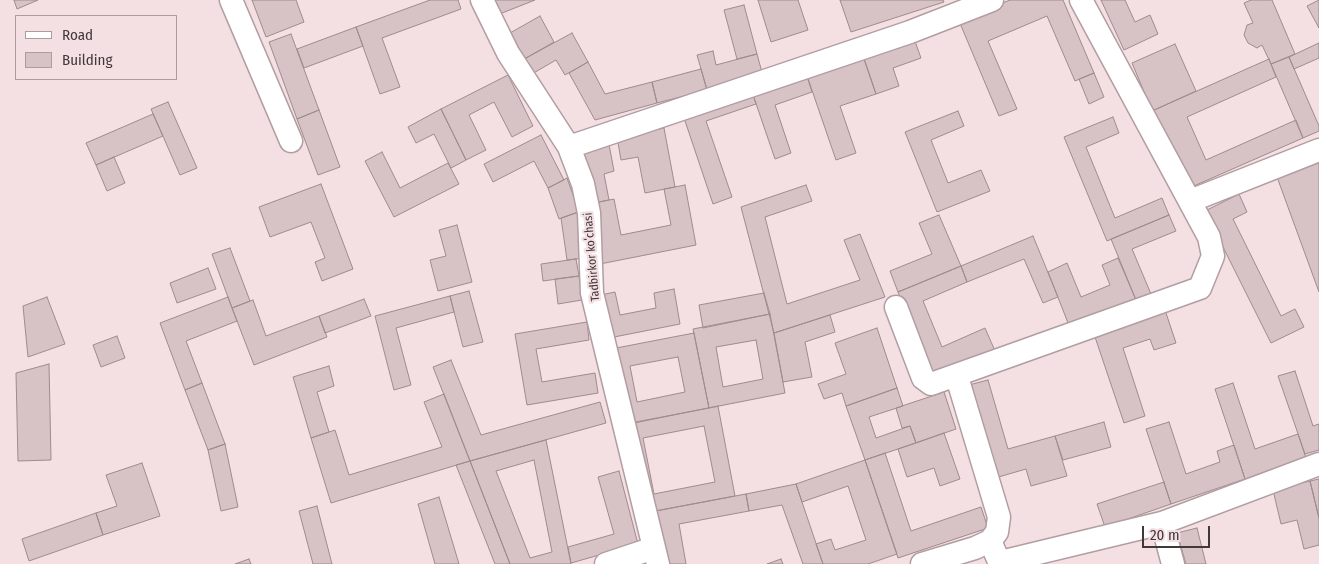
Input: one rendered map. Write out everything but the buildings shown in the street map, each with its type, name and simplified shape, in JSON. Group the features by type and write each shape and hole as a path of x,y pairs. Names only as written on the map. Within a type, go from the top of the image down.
{"street":[{"path":"230,0 291,141"},
{"name":"Tadbirkor koʻchasi","path":"482,0 508,53 569,147 583,184 589,213 592,293 656,556"},
{"path":"569,147 910,32 992,0"},
{"path":"896,307 927,383 931,384 957,377 1200,288 1213,256 1209,237 1081,0"},
{"path":"1190,201 1319,150"},
{"path":"922,564 975,548 990,541 998,532 999,517 957,377"},
{"path":"990,541 998,559 1005,562 1162,523 1319,464"},
{"path":"1162,523 1173,564"},
{"path":"606,564 656,556"}]}
